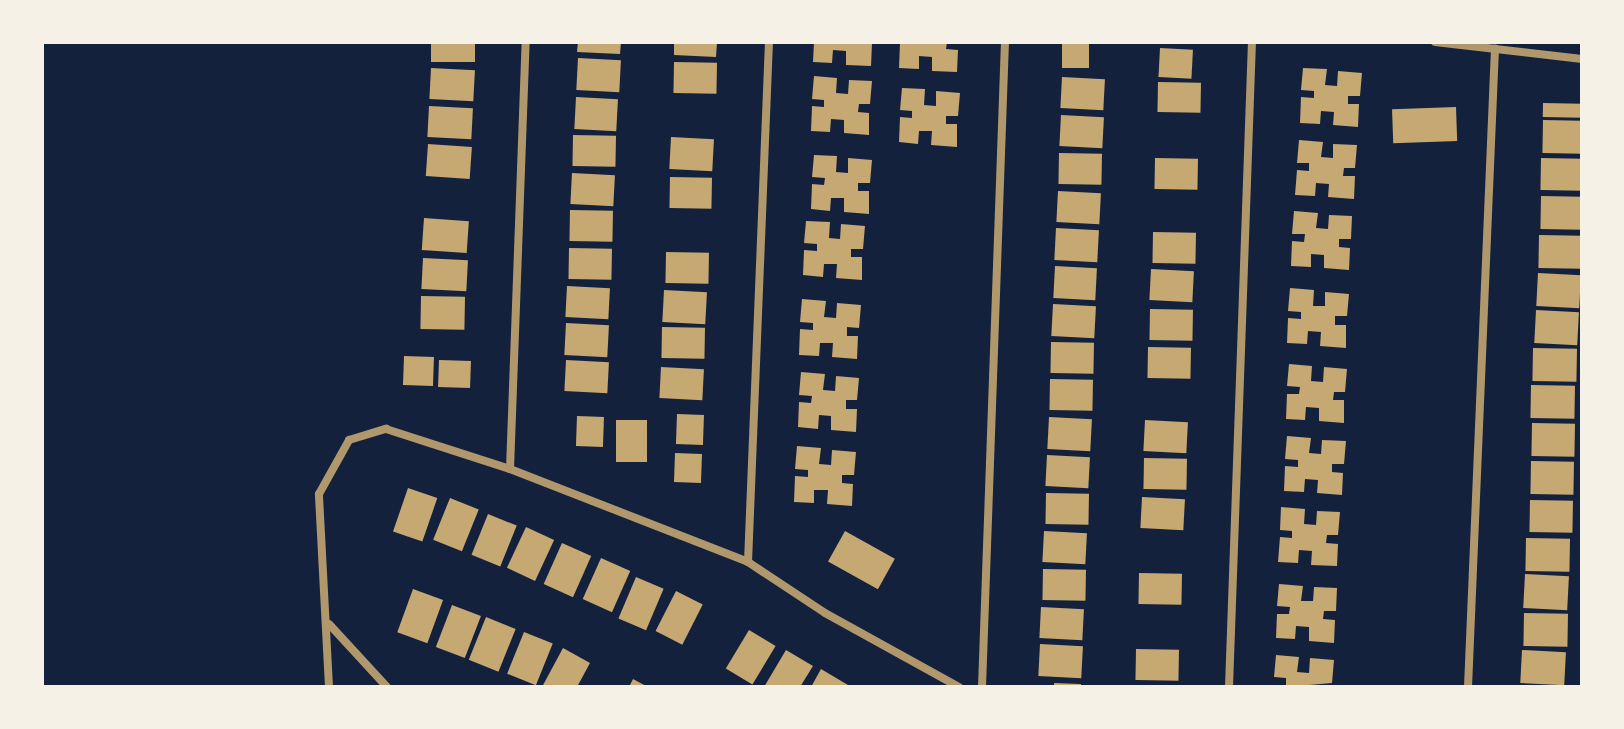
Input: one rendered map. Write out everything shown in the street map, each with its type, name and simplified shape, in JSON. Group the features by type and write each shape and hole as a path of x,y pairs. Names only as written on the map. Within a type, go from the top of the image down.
{"street":[{"path":"510,469 526,42"},
{"path":"748,562 769,42"},
{"path":"982,687 1005,42"},
{"path":"1229,687 1252,42"},
{"path":"1435,42 1582,59"},
{"path":"1468,687 1495,49"},
{"path":"329,687 329,623 319,494 349,440 386,429 510,469 748,562 825,613 959,687"},
{"path":"329,623 387,687"}],"building":[{"path":"431,42 475,42 475,62 431,62"},
{"path":"578,42 621,42 620,54 577,52"},
{"path":"674,42 717,42 716,57 674,55"},
{"path":"814,42 872,44 871,66 846,65 846,51 833,50 832,63 813,62"},
{"path":"947,42 946,49 958,50 957,72 932,71 932,57 919,56 919,69 899,68 900,43"},
{"path":"1062,42 1089,42 1089,68 1062,68"},
{"path":"1160,48 1193,50 1191,79 1158,77"},
{"path":"578,58 621,60 619,92 576,90"},
{"path":"674,62 717,63 716,94 673,93"},
{"path":"431,68 475,70 473,101 429,99"},
{"path":"1303,68 1327,69 1325,85 1337,86 1338,71 1362,73 1360,96 1348,96 1348,104 1359,104 1358,127 1333,125 1334,112 1321,111 1320,124 1300,123 1301,97 1314,98 1314,91 1301,90"},
{"path":"814,76 837,78 836,93 848,94 849,80 872,81 870,104 859,104 858,112 869,113 869,135 844,133 844,120 831,119 830,132 811,131 812,106 824,107 824,100 812,99"},
{"path":"1062,77 1105,79 1103,110 1060,108"},
{"path":"1158,82 1201,83 1200,113 1157,112"},
{"path":"902,88 925,89 924,105 936,106 936,91 960,93 958,116 946,116 946,124 957,124 957,147 931,145 932,131 919,131 918,144 899,142 900,117 912,118 912,111 900,110"},
{"path":"576,97 618,99 616,131 574,129"},
{"path":"1543,103 1582,104 1582,118 1543,117"},
{"path":"429,106 473,108 471,139 427,137"},
{"path":"1456,107 1457,141 1393,143 1392,109"},
{"path":"1061,115 1104,117 1102,148 1059,146"},
{"path":"1543,120 1582,121 1581,154 1542,153"},
{"path":"573,135 616,136 615,167 572,166"},
{"path":"671,137 714,139 712,171 669,169"},
{"path":"1299,140 1323,142 1321,157 1333,158 1333,144 1357,145 1355,168 1344,168 1343,176 1355,176 1354,199 1328,197 1329,184 1316,183 1315,196 1295,195 1297,170 1309,171 1309,163 1297,163"},
{"path":"428,144 472,147 470,179 426,176"},
{"path":"1059,153 1102,154 1101,185 1058,184"},
{"path":"814,155 837,156 836,172 848,173 848,158 872,160 870,183 858,183 858,191 869,191 869,214 844,212 844,198 831,198 830,211 811,209 812,184 824,185 825,178 812,177"},
{"path":"1155,158 1198,159 1197,190 1154,189"},
{"path":"1541,158 1582,159 1581,191 1540,190"},
{"path":"572,173 615,175 613,206 570,204"},
{"path":"670,177 712,178 711,209 669,208"},
{"path":"1058,191 1101,193 1099,224 1056,222"},
{"path":"1541,196 1582,197 1581,230 1540,229"},
{"path":"570,210 613,211 612,242 569,241"},
{"path":"1294,211 1318,213 1316,228 1328,229 1329,215 1352,216 1351,239 1339,239 1339,247 1350,248 1349,270 1324,268 1324,255 1311,254 1311,267 1291,266 1292,241 1304,242 1305,234 1292,234"},
{"path":"424,218 469,221 467,253 422,250"},
{"path":"806,221 830,222 829,238 840,239 841,224 865,226 863,249 851,249 851,257 862,257 862,280 836,278 837,264 824,264 823,277 803,275 804,250 817,251 817,244 804,243"},
{"path":"1056,228 1099,230 1097,262 1054,260"},
{"path":"1153,232 1196,233 1195,264 1152,263"},
{"path":"1539,235 1582,236 1581,269 1538,268"},
{"path":"569,248 612,249 611,280 568,279"},
{"path":"666,252 709,253 708,284 665,283"},
{"path":"423,258 468,260 466,291 421,289"},
{"path":"1055,266 1097,268 1095,300 1053,298"},
{"path":"1151,269 1194,271 1192,302 1149,300"},
{"path":"1538,273 1581,275 1579,308 1536,306"},
{"path":"567,286 610,288 608,319 565,317"},
{"path":"1290,288 1314,290 1313,306 1325,306 1325,292 1349,294 1347,316 1335,316 1335,325 1346,325 1346,348 1320,346 1321,332 1308,331 1307,344 1287,343 1288,318 1301,319 1301,312 1288,311"},
{"path":"664,290 707,292 705,324 662,322"},
{"path":"421,296 465,297 464,330 420,329"},
{"path":"802,299 826,301 824,317 836,318 837,303 861,305 859,328 847,327 847,336 858,336 857,359 832,357 833,343 820,343 819,356 799,355 800,329 813,330 813,323 800,322"},
{"path":"1053,304 1096,306 1094,338 1051,336"},
{"path":"1150,309 1193,310 1192,341 1149,340"},
{"path":"1536,310 1579,312 1577,345 1534,343"},
{"path":"566,323 609,325 607,357 564,355"},
{"path":"662,327 705,328 704,359 661,358"},
{"path":"1051,342 1094,343 1093,374 1050,373"},
{"path":"1148,347 1191,348 1190,379 1147,378"},
{"path":"1533,348 1577,349 1576,382 1532,381"},
{"path":"404,356 434,357 433,386 403,385"},
{"path":"439,360 471,361 470,388 438,387"},
{"path":"566,360 609,362 607,393 564,391"},
{"path":"1289,364 1312,366 1311,381 1323,382 1324,367 1347,369 1345,392 1334,392 1333,400 1344,400 1344,423 1319,421 1319,408 1306,407 1305,420 1286,419 1287,394 1299,394 1300,387 1287,386"},
{"path":"661,367 704,369 702,400 659,398"},
{"path":"801,372 825,374 823,390 835,391 836,376 859,378 857,400 846,400 846,409 857,409 856,432 831,430 831,416 819,415 818,429 798,427 799,402 811,403 812,396 799,395"},
{"path":"1050,379 1093,380 1092,411 1049,410"},
{"path":"1531,385 1575,386 1574,419 1530,418"},
{"path":"677,414 704,415 703,445 676,444"},
{"path":"577,416 604,417 603,447 576,446"},
{"path":"1049,417 1092,419 1090,451 1047,449"},
{"path":"616,420 647,420 647,462 616,462"},
{"path":"1145,420 1188,422 1186,453 1143,451"},
{"path":"1532,423 1575,424 1574,457 1531,456"},
{"path":"1287,436 1311,438 1309,453 1321,454 1322,440 1346,441 1344,464 1332,464 1332,472 1343,473 1342,495 1317,493 1318,480 1305,479 1304,492 1284,491 1285,466 1298,467 1298,460 1285,459"},
{"path":"797,446 821,448 819,464 831,465 832,450 856,452 854,475 842,475 842,483 853,484 852,506 827,504 828,490 814,490 814,503 794,502 795,476 808,477 808,470 795,469"},
{"path":"675,453 702,454 701,483 674,482"},
{"path":"1047,455 1090,457 1088,488 1045,486"},
{"path":"1144,458 1187,459 1186,490 1143,489"},
{"path":"1531,461 1574,462 1573,495 1530,494"},
{"path":"408,488 437,498 422,542 393,531"},
{"path":"1046,493 1089,494 1088,525 1045,524"},
{"path":"1142,497 1185,499 1183,530 1140,528"},
{"path":"450,498 479,510 462,551 433,540"},
{"path":"1530,500 1573,501 1572,533 1529,532"},
{"path":"1281,507 1305,509 1304,524 1316,525 1317,511 1340,512 1338,535 1327,535 1326,543 1338,544 1337,566 1311,565 1312,551 1299,550 1298,563 1278,562 1280,537 1292,538 1292,531 1280,530"},
{"path":"488,514 517,526 500,566 472,555"},
{"path":"526,527 554,540 535,581 507,568"},
{"path":"845,531 895,559 878,589 828,562"},
{"path":"1044,531 1087,533 1085,564 1042,562"},
{"path":"1526,538 1570,539 1569,572 1525,571"},
{"path":"562,543 591,556 573,597 544,584"},
{"path":"601,558 630,571 612,612 583,599"},
{"path":"1043,569 1086,570 1085,601 1042,600"},
{"path":"1139,573 1182,574 1181,605 1138,604"},
{"path":"1525,574 1569,576 1567,610 1523,608"},
{"path":"636,577 664,589 646,630 618,618"},
{"path":"1279,584 1303,586 1301,601 1313,601 1314,587 1337,588 1336,611 1324,611 1323,619 1335,620 1334,643 1309,641 1309,627 1296,626 1295,639 1276,638 1277,614 1289,614 1290,607 1277,606"},
{"path":"413,589 443,600 427,643 397,632"},
{"path":"676,591 703,605 682,645 656,631"},
{"path":"452,605 481,616 465,658 436,647"},
{"path":"1041,607 1084,609 1082,640 1039,638"},
{"path":"1524,613 1568,614 1567,647 1523,646"},
{"path":"486,617 516,629 498,672 469,660"},
{"path":"749,630 776,646 752,685 726,669"},
{"path":"524,632 553,644 536,685 507,674"},
{"path":"1040,644 1083,646 1081,678 1038,676"},
{"path":"563,648 590,663 577,687 542,687"},
{"path":"1136,649 1179,650 1178,681 1135,680"},
{"path":"786,650 813,666 800,687 764,687"},
{"path":"1522,650 1566,652 1564,685 1520,683"},
{"path":"1276,655 1299,657 1297,672 1309,673 1310,658 1334,660 1332,683 1286,687 1286,678 1274,677"},
{"path":"821,669 848,685 847,687 811,687"},
{"path":"633,679 648,687 629,687"},
{"path":"1054,683 1081,684 1081,687 1054,687"}]}
